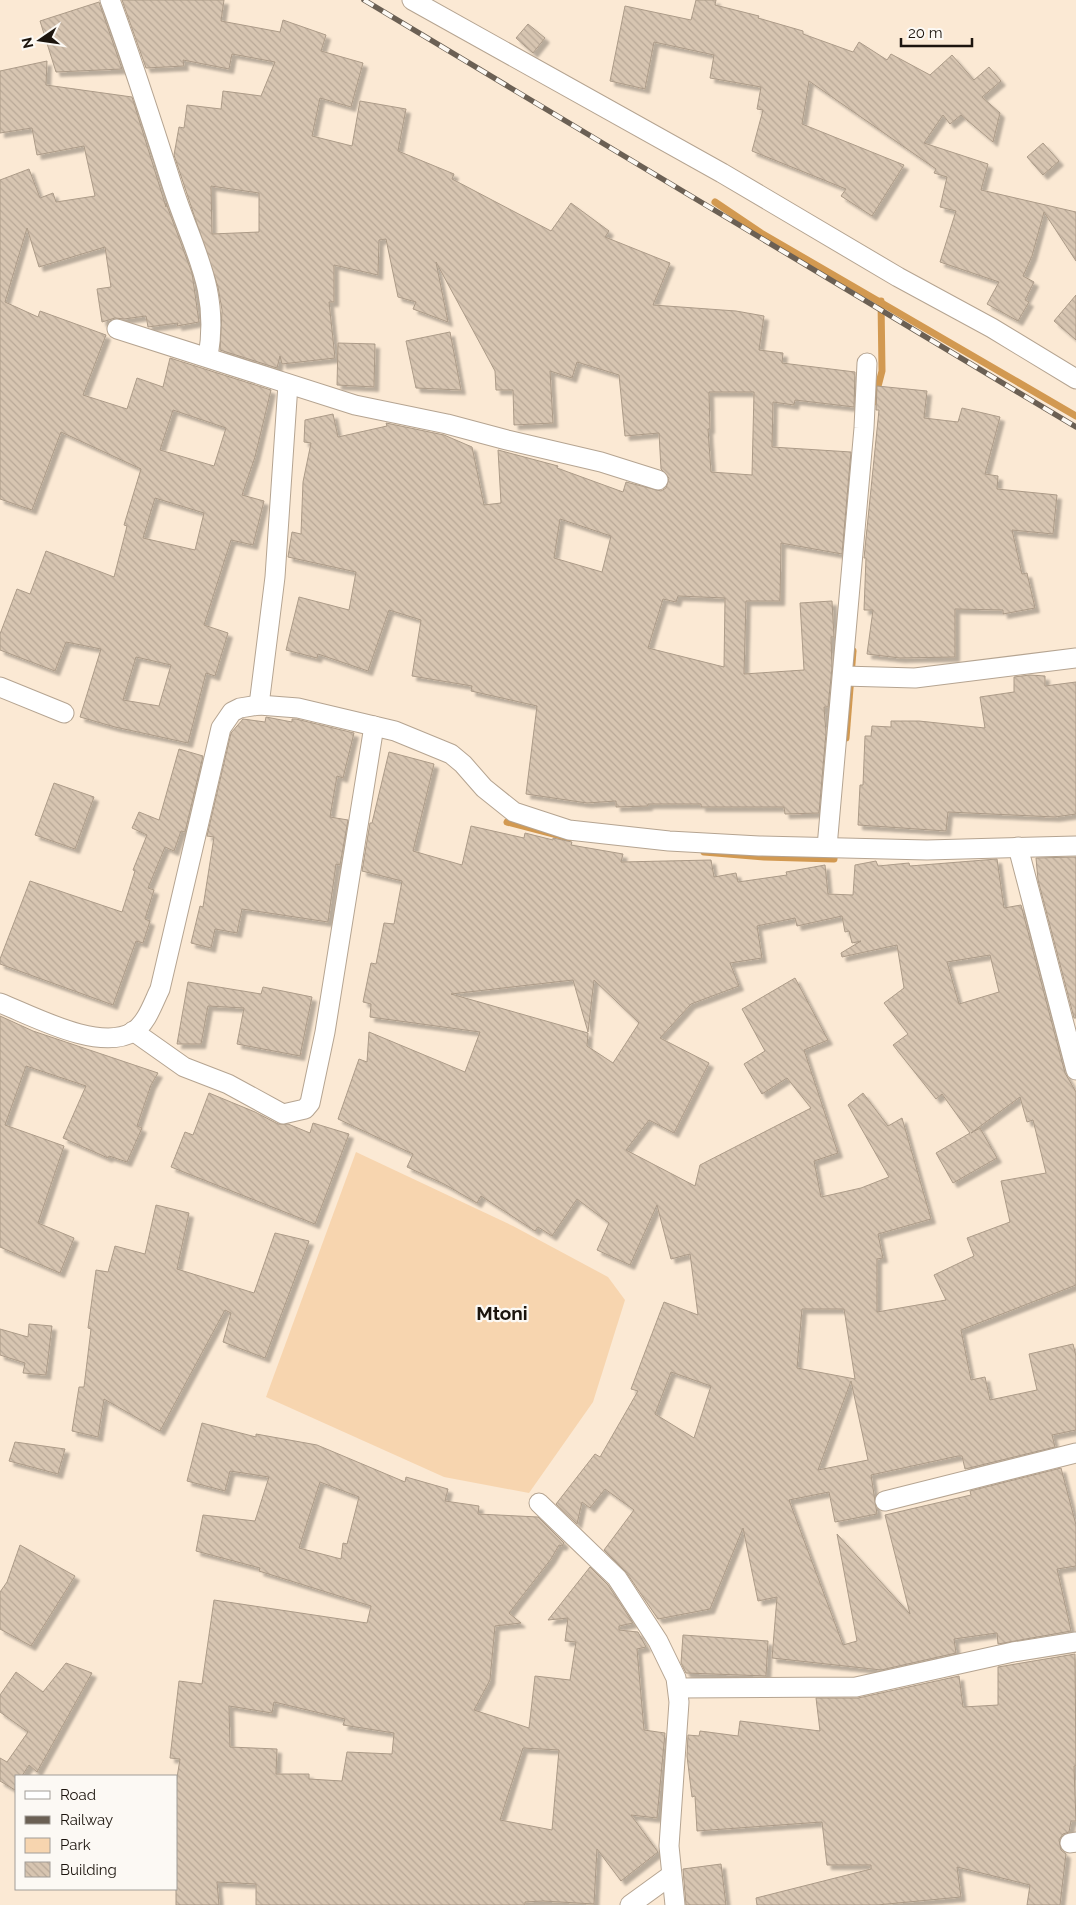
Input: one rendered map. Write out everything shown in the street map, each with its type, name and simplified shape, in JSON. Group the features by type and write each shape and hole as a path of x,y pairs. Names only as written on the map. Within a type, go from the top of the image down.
{"street":[{"path":"110,0 175,196 204,270 211,311 212,335 208,357"},
{"path":"412,0 722,173 898,277 992,328 1076,379"},
{"path":"117,329 355,405 448,424 601,462 658,480"},
{"path":"827,848 864,428 867,363"},
{"path":"259,705 275,578 288,384"},
{"path":"843,676 915,678 1076,658"},
{"path":"0,687 64,713"},
{"path":"0,1003 92,1036 117,1037 133,1031 147,1016 160,990 222,728 232,712 240,708 259,705 298,708 394,731 451,754 463,764 484,788 514,812 569,830 669,841 827,848 927,850 1076,846"},
{"path":"133,1031 184,1067 228,1084 283,1114 305,1109 310,1103 325,1032 374,726"},
{"path":"1018,847 1076,1070"},
{"path":"885,1500 1076,1453"},
{"path":"539,1503 617,1578 658,1640 671,1664 679,1688 669,1846 670,1876 675,1905"},
{"path":"679,1688 856,1687 1013,1652 1076,1642"},
{"path":"630,1905 670,1876"}],"green space":[{"path":"356,1152 513,1226 608,1277 625,1300 593,1402 529,1493 444,1477 266,1397"}],"building":[{"path":"122,0 224,0 221,21 280,32 283,20 326,35 321,51 363,63 351,107 320,98 312,136 352,146 360,101 406,109 398,151 454,174 452,179 551,231 571,203 609,231 605,237 670,263 653,305 736,311 764,316 759,350 783,353 782,363 855,372 854,407 795,400 794,405 773,402 772,447 851,452 842,554 781,543 780,601 746,601 744,674 804,670 800,603 832,601 834,637 831,637 832,668 828,707 824,707 826,733 819,813 785,814 784,807 701,807 701,804 648,804 648,806 616,807 616,801 587,803 526,794 537,706 471,691 472,686 412,676 421,620 389,610 368,671 318,654 317,658 286,650 299,597 349,610 356,572 288,557 292,532 301,534 303,482 311,443 304,442 305,420 333,414 338,437 387,426 386,423 444,435 472,447 484,505 501,503 498,450 558,466 557,468 623,492 626,482 661,491 666,488 669,478 661,469 659,433 625,436 619,375 577,362 572,378 550,371 553,423 514,425 513,390 496,390 495,371 436,262 448,322 413,309 416,302 398,297 386,239 379,240 378,275 334,265 334,302 329,302 335,358 282,364 280,356 277,368 220,350 222,310 218,287 174,155 179,127 184,128 187,105 221,109 223,91 261,96 275,62 232,54 229,69 183,60 184,66 146,68","holes":["211,186 259,193 259,232 212,234","709,392 754,392 752,475 711,472 708,429 710,429","560,519 611,536 602,572 554,558","678,596 725,598 724,667 648,648 663,599 676,602"]},
{"path":"696,0 716,0 715,5 759,16 758,18 803,31 803,34 853,52 859,42 887,60 891,54 930,75 952,55 974,80 989,67 1001,81 982,97 1000,113 993,142 961,115 950,124 943,115 924,143 988,164 981,190 1076,212 1076,261 1044,212 1032,256 1023,276 1034,282 1025,300 1029,302 1018,321 987,304 999,282 940,262 956,211 940,207 947,177 934,173 936,169 809,81 802,124 904,165 872,216 841,196 846,189 752,151 763,110 757,109 761,87 710,78 714,55 654,42 645,89 610,81 625,6 691,20"},
{"path":"99,2 122,69 56,72 40,21"},
{"path":"528,24 545,38 533,53 516,38"},
{"path":"47,61 46,85 132,97 166,207 166,203 192,273 199,322 177,326 178,323 148,327 146,316 124,319 115,318 102,322 97,289 111,287 105,247 39,267 27,228 5,302 38,317 40,311 106,335 83,395 127,409 137,378 163,387 170,358 271,390 255,457 242,495 264,501 253,545 231,540 204,625 228,633 215,676 206,673 188,743 115,727 80,717 101,649 66,642 55,671 0,650 0,634 17,589 30,594 46,551 114,577 127,526 124,525 141,469 61,432 32,510 0,499 0,180 29,169 40,198 53,193 56,202 95,196 84,146 37,155 32,128 0,133 0,71","holes":["173,410 226,428 214,466 160,450","155,498 204,513 195,550 143,538","136,657 171,665 159,706 123,700"]},
{"path":"1043,143 1059,161 1043,175 1027,157"},
{"path":"1076,295 1076,340 1054,321"},
{"path":"450,332 461,390 416,388 406,341"},
{"path":"338,343 375,344 374,387 337,385"},
{"path":"877,386 927,391 924,418 958,422 962,408 1000,417 985,474 998,476 997,489 1057,495 1053,534 1012,530 1022,574 1027,573 1035,608 1003,614 1003,610 955,609 955,657 900,658 867,654 873,610 864,610 866,558 864,558 879,410 876,410"},
{"path":"1045,676 1045,686 1076,682 1076,814 1055,817 948,812 946,831 858,825 860,785 863,785 865,736 871,736 872,726 891,727 891,721 919,721 985,728 980,697 1014,692 1014,677"},
{"path":"266,717 292,722 292,719 296,719 354,733 343,778 337,776 330,817 348,820 340,865 336,864 328,922 242,909 237,933 215,929 211,948 191,943 200,906 203,907 214,837 207,836 231,733 243,719 265,722"},
{"path":"179,749 203,756 185,832 181,831 174,851 165,847 148,888 154,890 145,919 150,921 143,943 136,941 113,1005 0,964 0,959 30,881 122,912 135,871 133,870 147,835 132,828 139,812 159,820"},
{"path":"389,752 434,764 413,851 462,865 471,826 524,838 525,833 553,840 553,838 572,842 571,845 623,854 621,862 711,860 714,877 736,873 738,882 787,875 786,872 825,865 828,894 853,895 855,865 876,861 878,866 909,863 910,866 997,859 1004,908 1021,905 1065,1073 1076,1092 1076,1285 961,1330 971,1380 985,1377 990,1400 1037,1390 1029,1354 1073,1344 1076,1356 1076,1430 1052,1435 1055,1447 965,1469 962,1456 958,1456 871,1475 877,1514 835,1522 829,1492 789,1500 843,1645 857,1641 837,1534 910,1614 885,1515 971,1495 970,1491 1061,1468 1076,1525 1076,1566 1057,1569 1071,1631 998,1644 997,1633 954,1639 956,1653 881,1670 772,1658 777,1597 758,1601 743,1528 710,1609 658,1619 626,1572 604,1550 634,1510 605,1489 590,1508 582,1502 577,1524 556,1504 595,1454 600,1457 638,1391 631,1389 664,1302 698,1315 690,1254 671,1259 657,1205 630,1265 597,1250 609,1223 577,1199 552,1236 538,1227 535,1231 481,1196 477,1203 444,1184 407,1167 413,1154 338,1119 359,1059 367,1062 369,1032 465,1072 480,1032 370,1017 371,1004 363,1002 371,963 376,964 384,923 394,924 402,881 362,871 370,823 372,823","holes":["842,916 845,932 849,931 852,943 861,941 841,953 842,957 897,945 904,988 884,1003 908,1034 893,1045 936,1099 942,1094 970,1133 936,1153 953,1183 997,1158 980,1128 971,1133 1020,1097 1027,1122 1033,1120 1046,1173 1001,1181 1010,1222 967,1238 974,1256 934,1275 946,1300 877,1312 877,1259 883,1258 878,1234 931,1219 902,1118 888,1126 863,1093 848,1105 889,1177 861,1188 821,1197 814,1161 838,1153 804,1050 828,1040 795,978 742,1009 765,1051 744,1064 762,1094 787,1078 811,1108 700,1165 695,1186 626,1150 649,1120 674,1133 709,1063 660,1038 691,1004 739,986 730,963 762,958 757,926 795,918 797,926","990,955 999,992 959,1004 947,962","573,980 588,1032 594,980 639,1023 613,1063 587,1046 588,1033 451,994","802,1309 844,1309 855,1379 797,1368","671,1372 711,1386 694,1438 655,1414","851,1381 868,1460 818,1470"]},
{"path":"54,783 94,797 75,849 35,835"},
{"path":"1076,857 1076,1018 1074,1018 1038,880 1036,858"},
{"path":"188,982 261,994 263,987 312,997 300,1056 237,1044 244,1008 208,1006 201,1044 177,1044"},
{"path":"0,1016 33,1031 158,1073 151,1085 137,1126 142,1128 127,1162 109,1156 108,1158 63,1138 86,1086 26,1066 5,1125 64,1146 38,1223 74,1238 60,1273 0,1247"},
{"path":"209,1093 255,1112 278,1124 288,1124 310,1133 313,1123 349,1134 315,1224 171,1167 185,1132 193,1135"},
{"path":"156,1205 189,1213 177,1269 254,1293 275,1233 309,1241 265,1358 223,1342 231,1313 225,1310 160,1431 104,1399 98,1437 72,1431 79,1387 84,1387 91,1329 88,1328 96,1270 108,1272 115,1246 145,1254"},
{"path":"29,1324 52,1326 46,1375 23,1373 25,1363 0,1355 0,1329 28,1337"},
{"path":"202,1423 256,1437 256,1434 317,1445 405,1482 406,1477 448,1489 445,1501 479,1506 478,1514 538,1517 564,1543 562,1546 559,1545 551,1559 509,1613 521,1623 495,1626 490,1680 474,1710 529,1728 535,1676 570,1680 576,1642 565,1641 568,1618 548,1620 590,1567 608,1585 633,1623 619,1626 619,1630 638,1632 646,1647 637,1649 644,1730 665,1733 657,1818 631,1815 658,1852 621,1881 597,1849 594,1904 543,1901 525,1902 525,1905 256,1905 256,1884 217,1882 219,1905 176,1905 176,1890 178,1890 177,1775 180,1759 170,1758 179,1681 202,1684 214,1600 367,1623 371,1606 259,1571 260,1568 196,1551 203,1515 255,1521 269,1477 230,1471 225,1491 187,1481","holes":["320,1482 359,1497 347,1544 343,1543 341,1559 299,1548","274,1702 345,1719 343,1725 394,1733 392,1754 347,1752 342,1781 309,1779 309,1774 276,1774 277,1749 230,1747 229,1706 272,1713","523,1748 559,1750 552,1830 500,1820"]},
{"path":"15,1442 65,1449 58,1474 9,1461"},
{"path":"20,1545 75,1576 31,1646 0,1629 0,1592 7,1582"},
{"path":"683,1635 768,1641 766,1676 686,1673 681,1663"},
{"path":"1075,1654 1076,1766 1074,1766 1076,1821 1071,1821 1069,1832 1063,1834 1059,1840 1061,1850 1066,1854 1060,1905 1027,1905 1030,1885 957,1867 961,1897 877,1905 757,1905 756,1898 871,1869 871,1865 827,1865 822,1822 697,1831 695,1796 692,1797 687,1756 688,1735 699,1736 700,1731 738,1736 740,1721 820,1731 816,1698 858,1698 959,1676 963,1707 998,1705 998,1667"},
{"path":"66,1663 92,1673 37,1772 29,1765 23,1775 15,1775 15,1790 0,1781 0,1758 7,1762 28,1732 0,1712 0,1695 16,1672 43,1692"},
{"path":"721,1864 726,1905 686,1905 683,1869"}],"waterway":[{"path":"715,202 761,233 1076,416"},
{"path":"874,402 882,371 881,301"},
{"path":"846,738 853,651"},
{"path":"507,822 569,838"},
{"path":"704,852 764,857 834,859 835,848"}],"railway":[{"path":"364,0 1076,427"}],"district":[{"name":"Mtoni","path":"502,1313"}]}
